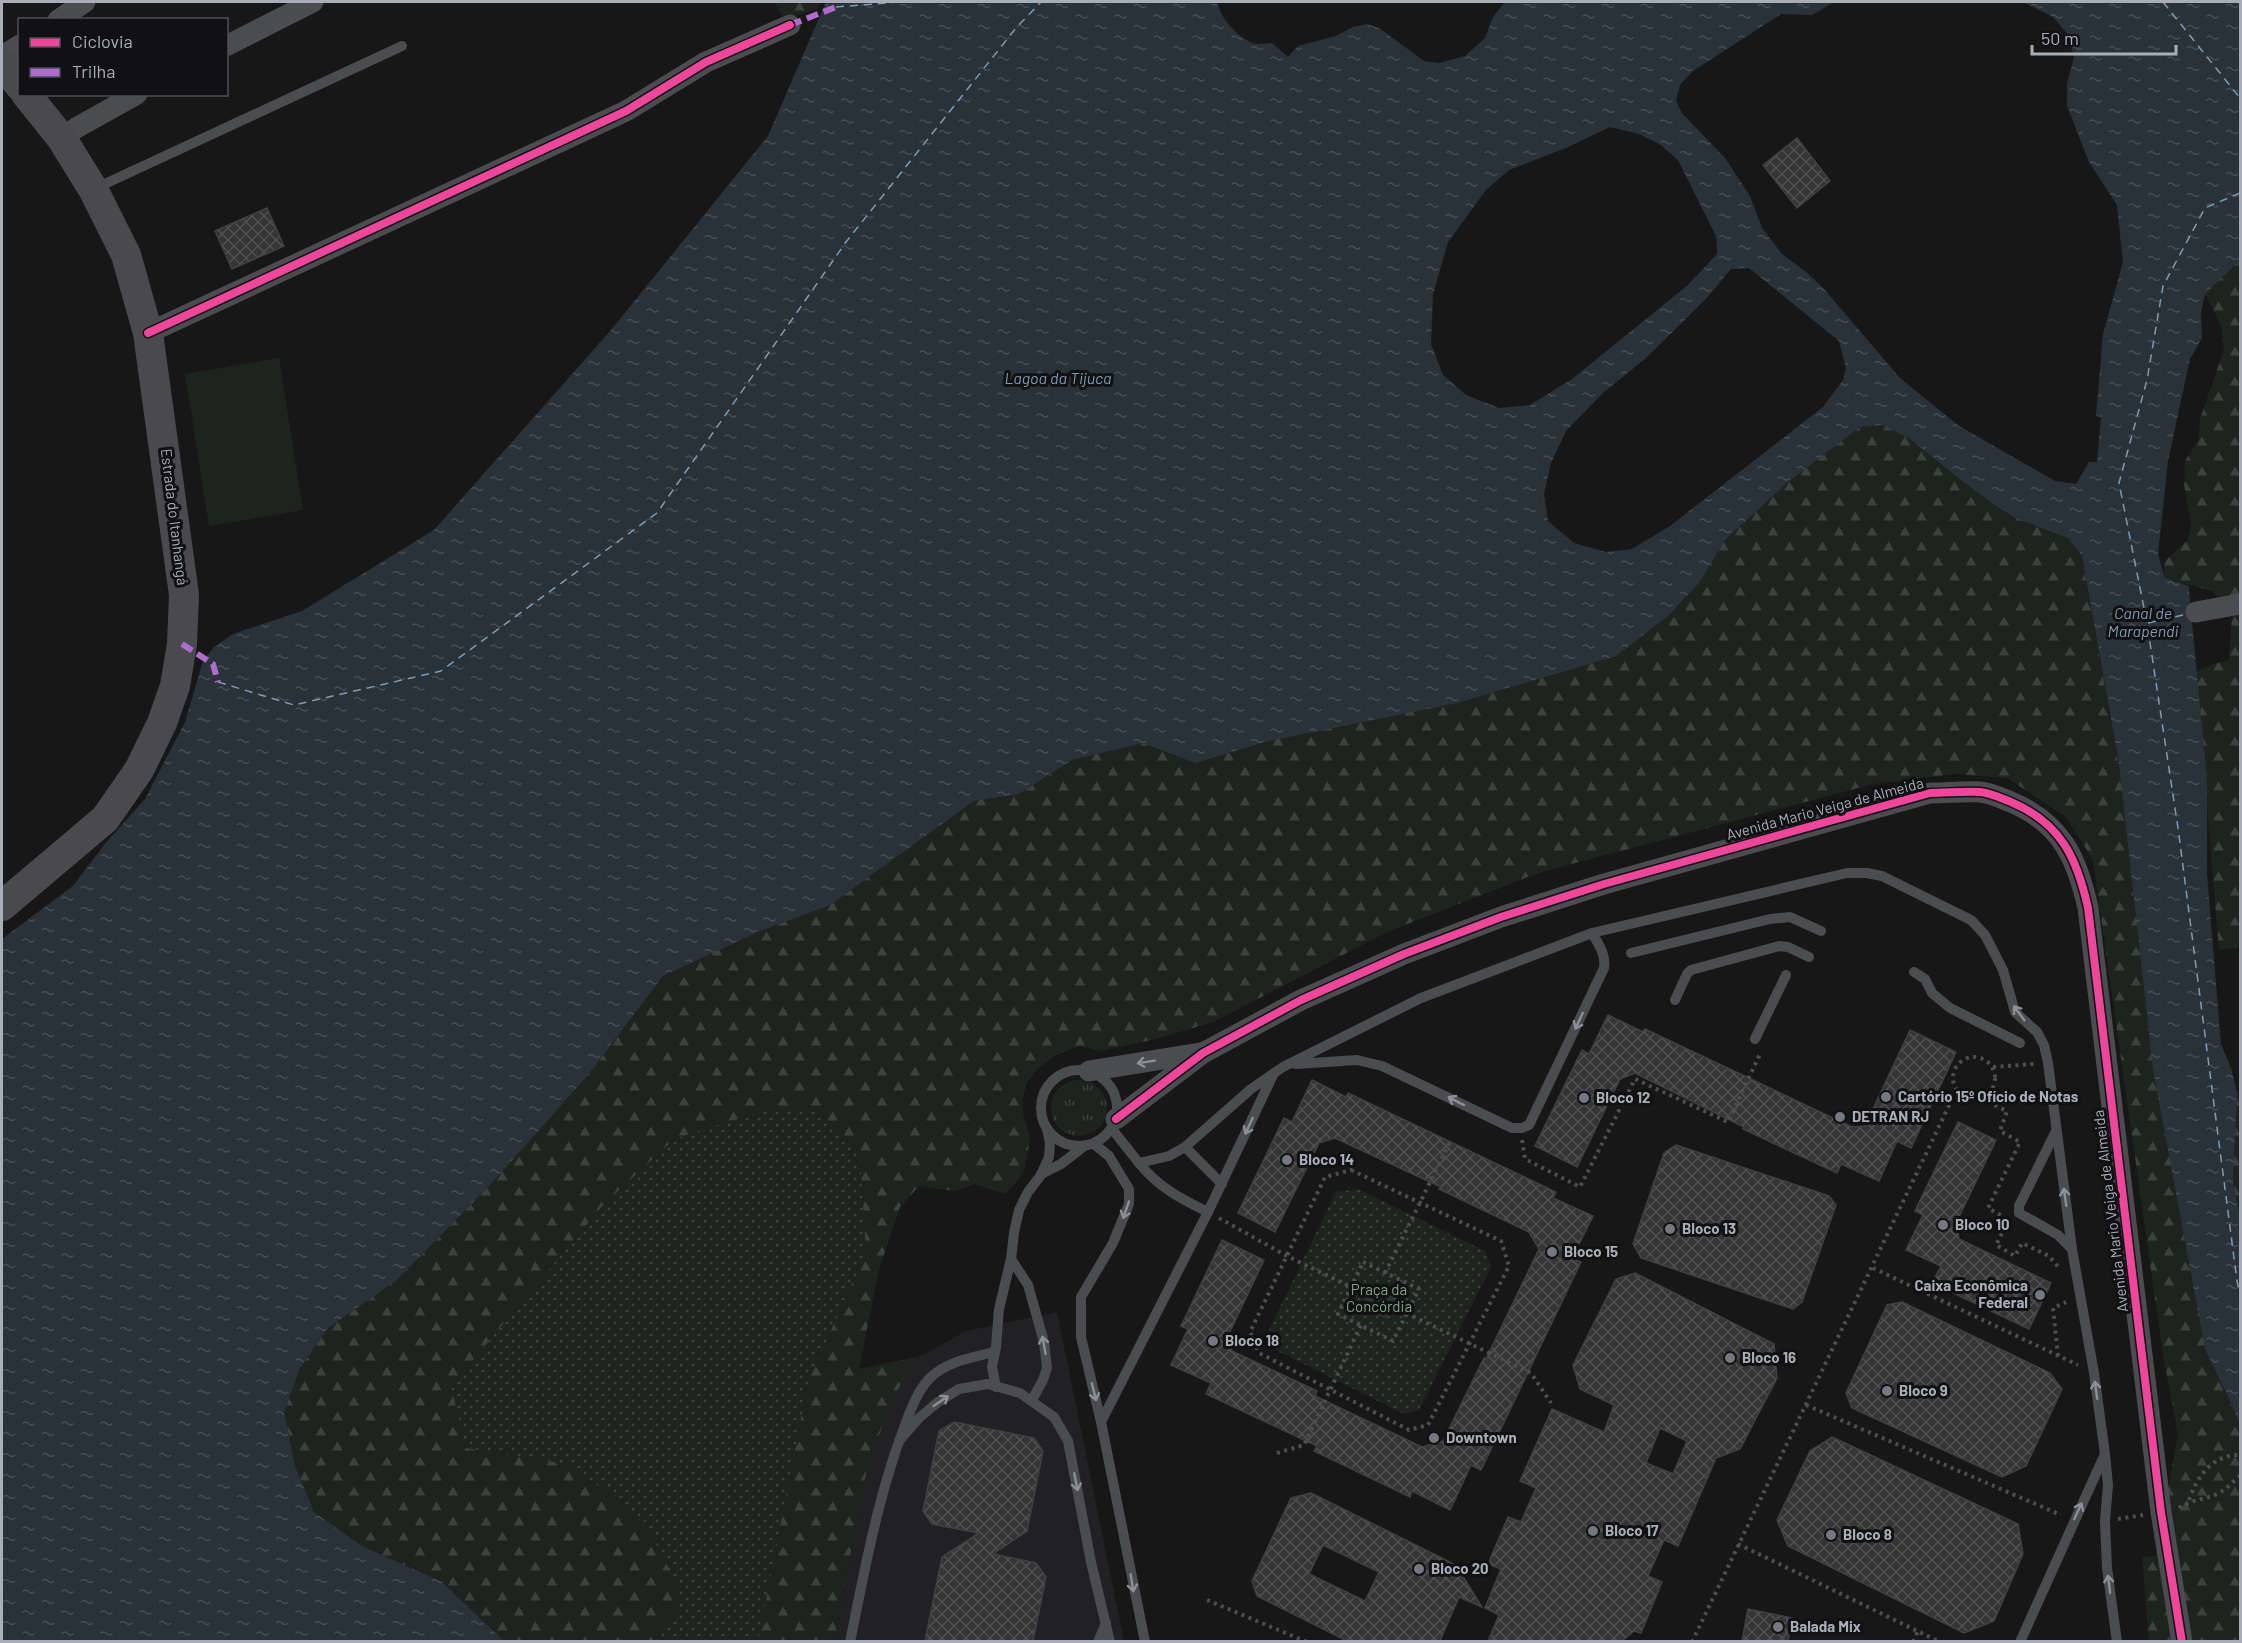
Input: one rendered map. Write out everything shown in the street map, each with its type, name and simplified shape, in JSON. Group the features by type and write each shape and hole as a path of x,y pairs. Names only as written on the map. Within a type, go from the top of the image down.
{"main road":[{"path":"2,64 18,84"},
{"name":"Estrada do Itanhangá","path":"2,906 105,819 139,770 162,723 175,686 182,645 184,595 148,333 126,255 93,189 62,140 28,96"}],"street":[{"path":"61,18 86,2"},
{"path":"228,45 313,2"},
{"path":"148,333 626,111 706,62 790,25"},
{"path":"2,56 18,46"},
{"path":"62,140 76,128 133,96"},
{"path":"2196,612 2241,604"},
{"name":"Avenida Mario Veiga de Almeida","path":"1114,1124 1203,1053 1301,1000 1404,954 1501,917 1604,884 1930,793 1983,792 2028,809 2048,825 2072,855 2081,878 2088,908 2161,1512 2182,1641"},
{"name":"Avenida Mario Veiga de Almeida","path":"1089,1071 1203,1053"}],"lane":[{"path":"93,189 402,46"},
{"path":"1139,1163 1169,1156 1185,1147 1251,1089 1274,1073 1421,999 1592,933 1847,873 1882,876 1971,920 1985,935 2003,970 2015,1012 2037,1032 2044,1045 2072,1249 2094,1373 2105,1454 2108,1485 2105,1521 2108,1568 2117,1641"},
{"path":"1631,953 1770,919 1790,917 1821,931"},
{"path":"1290,1065 1356,1060 1382,1066 1512,1128 1529,1125 1604,968 1603,951 1592,933"},
{"path":"1675,1000 1691,970 1779,946 1788,947 1809,957"},
{"path":"1914,972 1925,979 1932,993 1950,1008 2020,1042"},
{"path":"1760,1041 1786,975"},
{"path":"996,1387 992,1367 999,1308 1011,1259 1019,1210 1049,1157 1050,1143 1042,1117 1041,1104 1045,1091 1052,1080 1063,1073 1076,1070 1089,1071 1100,1076 1110,1084 1117,1101 1114,1124 1104,1138 1088,1145 1061,1164 1041,1174"},
{"path":"1101,1422 1222,1184 1274,1073"},
{"path":"1114,1124 1139,1163 1158,1185 1208,1212"},
{"path":"1047,1129 1062,1143 1088,1145 1109,1156 1129,1189 1129,1204 1113,1243 1081,1296 1081,1337 1101,1422 1145,1641"},
{"path":"2056,1130 2019,1206 2019,1213 2058,1235 2072,1249"},
{"path":"1185,1147 1222,1184"},
{"path":"1011,1259 1028,1285 1044,1342 1047,1368 1032,1400"},
{"path":"850,1641 883,1492 899,1441 921,1390 929,1379 942,1369 958,1361 994,1352 996,1347"},
{"path":"899,1441 919,1418 938,1402 959,1389 988,1384 1020,1393 1054,1417 1068,1441 1091,1562 1110,1641"},
{"path":"2020,1641 2105,1454"},
{"path":"1098,1641 1106,1622"}],"path":[{"path":"1522,1128 1522,1147 1525,1159 1580,1187 1635,1079 1728,1122 1760,1041"},
{"path":"1976,1056 1989,1062 1993,1067 1995,1082 1993,1089 1983,1098 1968,1099 1956,1090 1953,1084 1954,1070 1963,1060 1976,1056"},
{"path":"1993,1067 2048,1063"},
{"path":"1692,1641 1873,1268 1956,1090"},
{"path":"1385,1273 1450,1142"},
{"path":"1351,1170 1420,1203 1501,1241 1509,1266 1428,1425 1409,1430 1258,1353 1250,1332 1325,1177 1351,1170"},
{"path":"1208,1212 1287,1256 1351,1287"},
{"path":"1363,1262 1385,1273 1419,1289 1393,1341 1338,1314 1363,1262"},
{"path":"1873,1268 2094,1373"},
{"path":"1406,1314 1531,1373 1551,1403"},
{"path":"1277,1453 1304,1445 1361,1325"},
{"path":"1806,1405 2074,1521"},
{"path":"2190,1500 2196,1482 2204,1471 2218,1459 2229,1455 2241,1455"},
{"path":"2105,1521 2172,1512 2190,1500 2205,1498 2223,1491 2240,1476"},
{"path":"1738,1544 1940,1641"},
{"path":"1207,1600 1307,1641"},
{"path":"1913,1641 1918,1631"}],"shaded area":[{"path":"1057,1312 1124,1641 834,1642 868,1463 896,1392 921,1356 966,1331"}],"green space":[{"path":"774,2 820,2 818,9 785,19"},
{"path":"2240,262 2240,947 2219,950 2196,672 2229,660 2232,615 2212,591 2165,578 2164,562 2188,540 2191,525 2184,484 2185,461 2198,441 2200,419 2224,350 2221,325 2205,293"},
{"path":"279,358 303,510 209,526 185,374"},
{"path":"1883,425 1910,439 1993,504 2068,538 2082,556 2229,1398 2240,1425 2240,1641 2149,1641 2142,1557 2156,1556 2178,1434 2163,1355 2093,860 2066,817 2007,778 1955,774 1873,784 1538,873 1387,932 1213,1022 1152,1040 1101,1051 1080,1046 1054,1056 1027,1082 1023,1097 1023,1113 1030,1138 1025,1168 1005,1194 974,1184 955,1191 919,1186 900,1207 878,1273 859,1369 921,1356 896,1392 868,1463 834,1641 504,1641 442,1582 362,1546 314,1512 295,1466 284,1412 300,1368 328,1328 397,1280 491,1184 588,1075 663,976 758,932 830,905 974,801 1019,794 1072,760 1143,743 1195,763 1269,741 1615,656 1668,616 1699,583 1725,540 1788,482 1860,427"},
{"path":"1074,1080 1084,1080 1099,1088 1105,1097 1107,1108 1105,1119 1099,1128 1084,1136 1074,1136 1063,1131 1056,1124 1051,1113 1051,1103 1056,1092 1063,1085"},
{"path":"2240,1089 2240,1216 2233,1184 2237,1092"},
{"path":"762,1111 818,1112 860,1157 866,1252 808,1382 758,1641 657,1641 653,1636 676,1614 677,1584 644,1521 571,1465 466,1448 451,1386 603,1205 674,1139"},
{"name":"Praça da Concórdia","path":"1358,1189 1485,1251 1491,1267 1419,1410 1404,1414 1276,1350 1269,1330 1336,1192"}],"water":[{"name":"Lagoa da Tijuca","path":"826,2 1217,2 1225,20 1240,36 1254,44 1272,43 1288,57 1298,46 1336,36 1353,27 1367,24 1379,28 1424,61 1439,63 1465,56 1485,38 1493,17 1505,2 1834,2 1812,15 1781,14 1693,71 1680,85 1676,100 1681,112 1725,158 1750,196 1762,228 1782,254 1824,289 1900,378 1959,426 2055,481 2076,484 2089,462 2097,462 2101,417 2096,416 2103,334 2123,262 2117,205 2089,162 2067,106 2067,83 2074,58 2069,36 2053,17 2023,2 2240,2 2240,262 2205,294 2201,312 2202,338 2190,359 2168,461 2158,554 2165,578 2189,586 2207,781 2207,874 2221,1044 2231,1068 2237,1092 2233,1184 2240,1216 2240,1425 2205,1349 2153,1069 2119,764 2082,556 2068,538 2016,518 1993,504 1910,439 1883,425 1860,427 1788,482 1725,540 1699,583 1668,616 1616,656 1457,703 1269,741 1195,763 1143,743 1072,760 1019,794 974,801 830,905 758,932 663,976 588,1075 491,1184 397,1280 328,1328 300,1368 284,1412 295,1466 314,1512 362,1546 442,1582 504,1641 2,1642 2,939 73,886 104,845 145,799 185,722 203,661 214,647 233,634 302,611 434,530 611,330 768,136","holes":["1610,127 1639,134 1661,145 1678,160 1716,236 1717,254 1688,285 1572,379 1530,405 1499,408 1466,395 1443,375 1431,344 1433,294 1448,242 1486,190 1509,170 1566,148","1749,268 1839,341 1846,368 1843,380 1823,407 1670,526 1632,549 1606,552 1574,543 1548,521 1544,494 1551,463 1566,431 1604,392 1646,358 1705,300 1731,269"]},
{"path":"1372,1285 1398,1297 1387,1319 1361,1307"}],"building":[{"path":"1797,138 1830,181 1797,208 1763,165"},
{"path":"267,208 284,246 232,269 215,231"},
{"path":"1608,1015 1643,1032 1645,1029 1852,1127 1865,1126 1910,1030 1956,1052 1911,1148 1897,1141 1879,1181 1841,1164 1837,1173 1743,1129 1744,1127 1635,1073 1620,1079 1577,1167 1535,1146 1582,1050 1589,1054"},
{"path":"1312,1080 1346,1097 1348,1093 1556,1192 1553,1198 1593,1216 1572,1258 1581,1262 1481,1470 1471,1465 1450,1510 1412,1491 1410,1497 1314,1451 1317,1446 1206,1394 1211,1383 1171,1365 1188,1329 1181,1326 1222,1240 1264,1260 1227,1338 1232,1351 1317,1391 1315,1396 1422,1447 1443,1441 1484,1358 1486,1359 1539,1249 1529,1232 1439,1189 1441,1187 1335,1138 1319,1143 1275,1232 1238,1213 1284,1118 1292,1122"},
{"name":"Bloco 10","path":"1958,1122 1996,1140 1956,1223 1959,1239 2051,1283 2029,1329 1932,1283 1941,1266 1906,1250 1923,1215 1915,1211"},
{"name":"Bloco 13","path":"1676,1145 1829,1196 1836,1205 1802,1302 1793,1309 1641,1258 1633,1244 1664,1153"},
{"path":"1635,1273 1774,1344 1777,1378 1740,1449 1716,1458 1678,1546 1664,1540 1648,1576 1662,1582 1641,1633 1634,1631 1622,1641 1488,1641 1499,1615 1485,1608 1501,1569 1488,1564 1508,1517 1521,1522 1536,1488 1520,1481 1552,1409 1604,1432 1614,1405 1580,1389 1573,1365 1616,1279","holes":["1660,1428 1687,1441 1673,1474 1646,1463"]},
{"name":"Bloco 9","path":"1902,1302 2050,1373 2062,1389 2026,1466 2002,1477 1852,1408 1846,1393 1887,1305"},
{"path":"954,1422 1034,1438 1043,1451 1027,1531 993,1554 1036,1563 1046,1577 1033,1641 925,1641 942,1557 979,1533 932,1524 923,1511 939,1431"},
{"name":"Bloco 8","path":"1832,1437 2018,1524 2023,1554 1994,1621 1964,1633 1788,1546 1777,1520 1810,1451"},
{"name":"Bloco 20","path":"1311,1493 1456,1565 1482,1607 1459,1597 1440,1641 1347,1641 1257,1596 1252,1581 1291,1498","holes":["1323,1545 1379,1572 1365,1601 1309,1574"]},
{"path":"1748,1609 1792,1618 1788,1641 1742,1641"}],"ferry route":[{"path":"836,7 899,2"},
{"path":"218,682 294,705 441,671 657,513 846,242 1016,28 1041,2"},
{"path":"2163,2 2240,98"},
{"path":"2240,193 2205,208 2163,286 2147,380 2119,483 2147,623 2178,828 2240,1294"},
{"path":"2148,623 2187,614"}],"marked path":[{"path":"790,25 836,7"},
{"path":"182,644 213,664 218,682"}],"cycle path":[{"path":"148,333 626,111 706,62 790,25"},
{"path":"1116,1119 1203,1053 1301,1000 1404,954 1501,917 1604,884 1930,793 1980,792 2011,802 2043,820 2064,844 2078,873 2088,908 2161,1512 2182,1642"}],"place":[{"name":"Cartório 15º Ofício de Notas","path":"1886,1097"},
{"name":"Bloco 12","path":"1584,1098"},
{"name":"DETRAN RJ","path":"1840,1117"},
{"name":"Bloco 14","path":"1287,1160"},
{"name":"Bloco 10","path":"1943,1225"},
{"name":"Bloco 13","path":"1670,1229"},
{"name":"Bloco 15","path":"1552,1252"},
{"name":"Caixa Econômica Federal","path":"2040,1295"},
{"name":"Bloco 18","path":"1213,1341"},
{"name":"Bloco 16","path":"1730,1358"},
{"name":"Bloco 9","path":"1887,1391"},
{"name":"Downtown","path":"1434,1438"},
{"name":"Bloco 17","path":"1593,1531"},
{"name":"Bloco 8","path":"1831,1535"},
{"name":"Bloco 20","path":"1419,1569"},
{"name":"Balada Mix","path":"1778,1627"}],"water label":[{"name":"Canal de Marapendi","path":"2143,622"}]}
